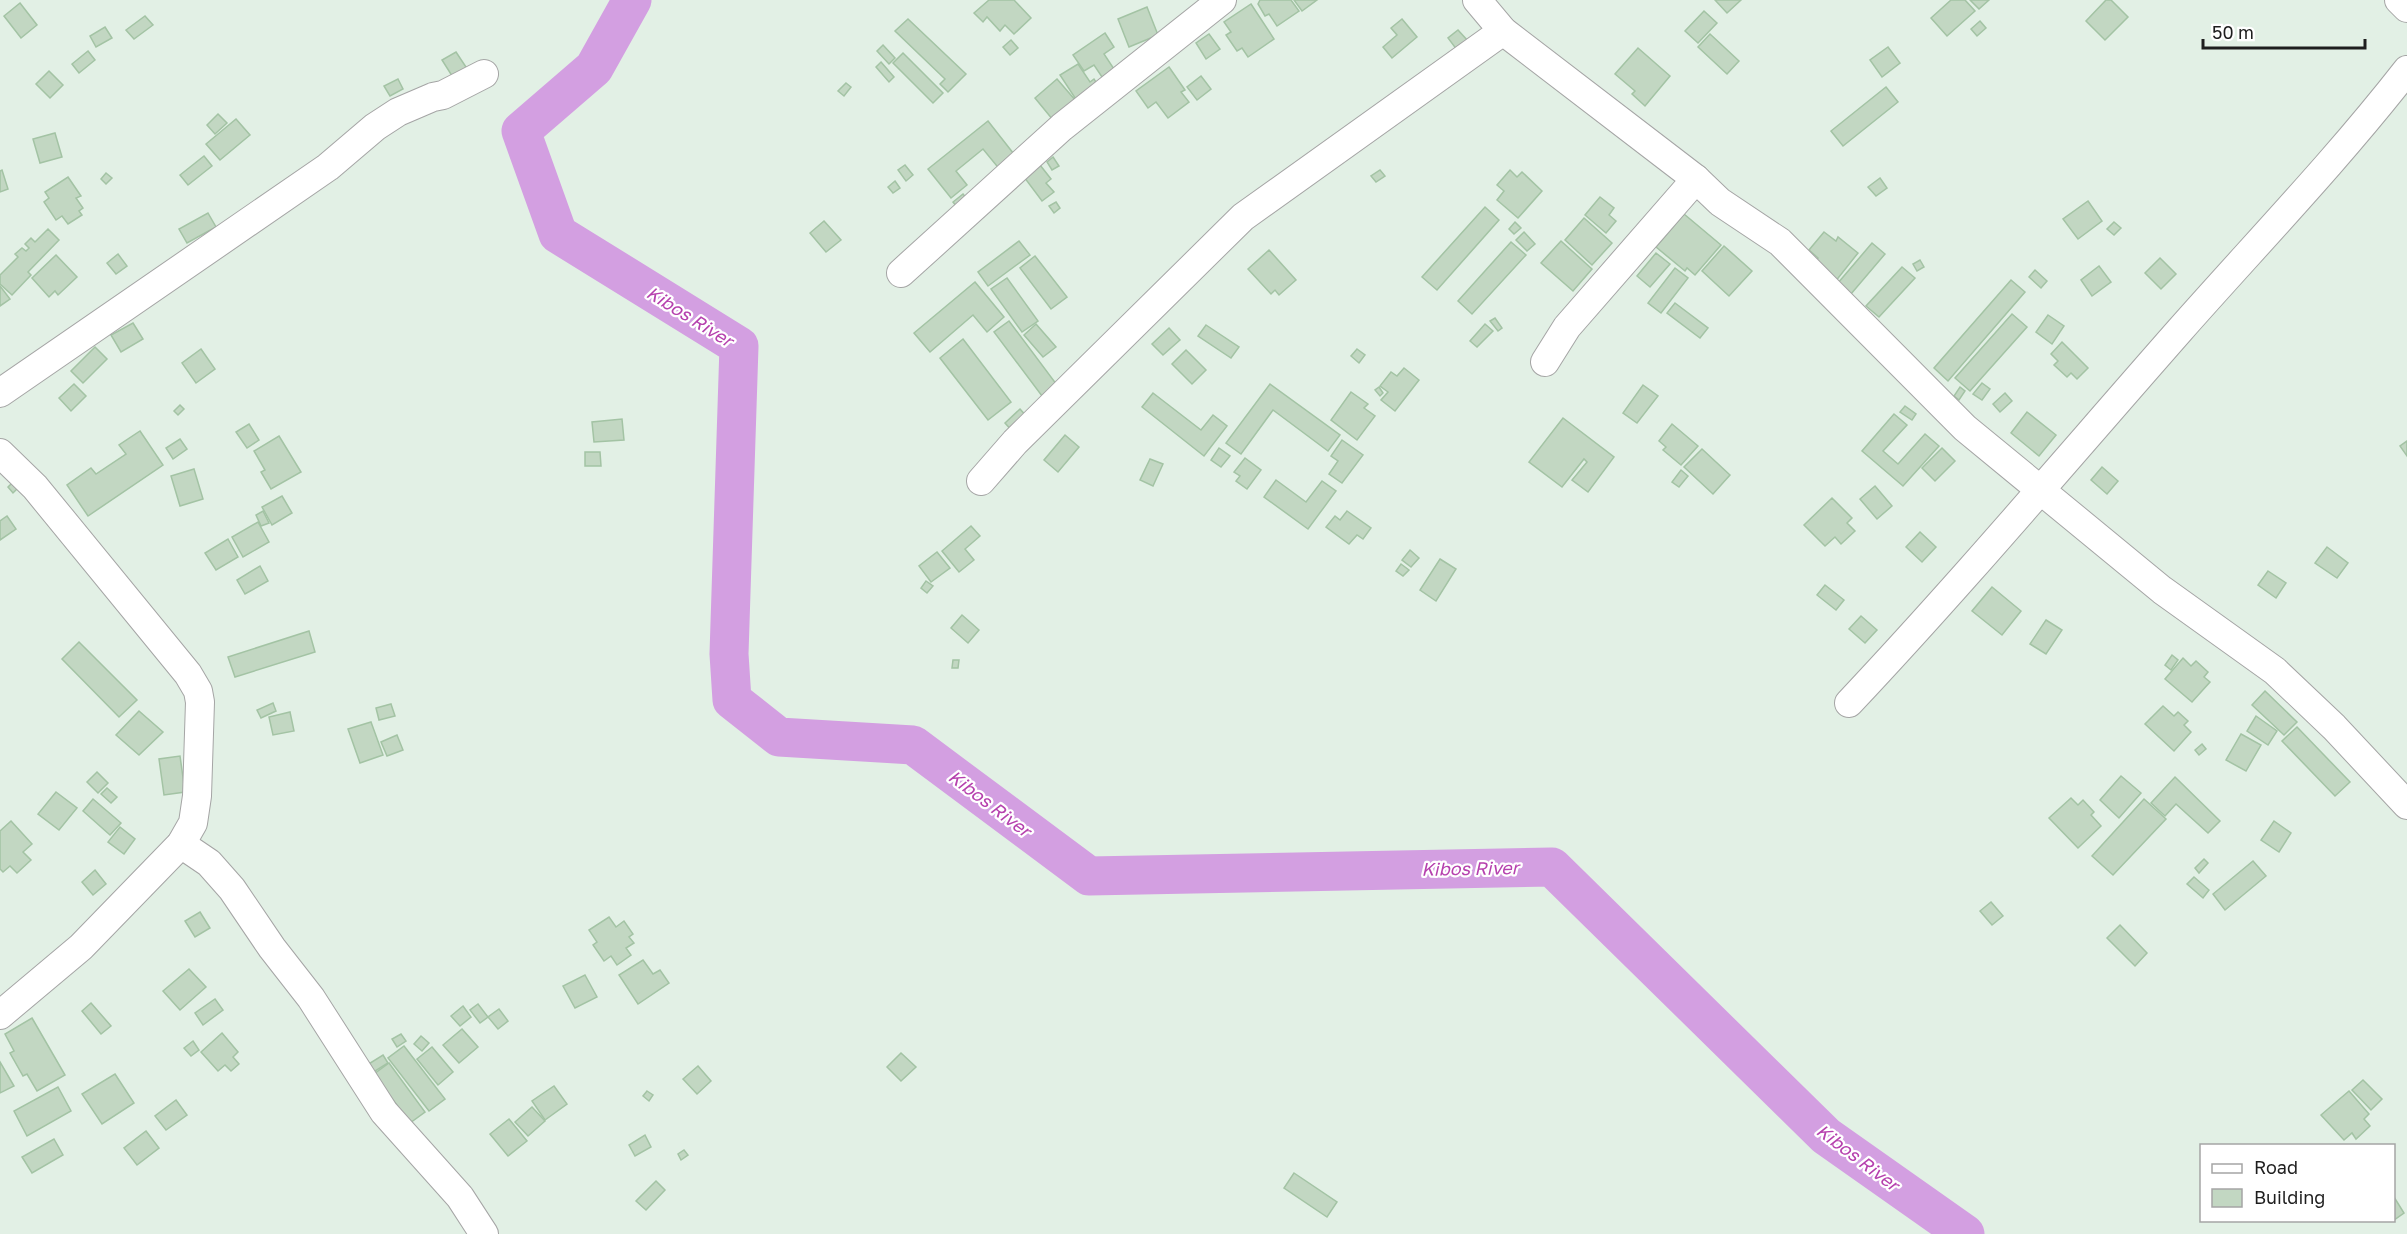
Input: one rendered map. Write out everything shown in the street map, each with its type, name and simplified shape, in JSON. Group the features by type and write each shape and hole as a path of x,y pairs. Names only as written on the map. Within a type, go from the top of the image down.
{"street":[{"path":"901,273 1062,127 1222,0"},
{"path":"1477,0 1503,31 1696,179 1720,202 1780,242 1965,428 2163,590 2275,671 2334,726 2407,805"},
{"path":"2399,0 2407,8"},
{"path":"981,481 1015,442 1243,217 1503,31"},
{"path":"1849,703 1948,598 2041,489 2371,117 2407,70"},
{"path":"0,393 328,167 375,127 417,103 443,95 484,74"},
{"path":"1545,362 1567,327 1696,179"},
{"path":"0,453 35,488 68,527 189,674 198,691 197,796 193,823 181,844 81,947 0,1015"},
{"path":"181,844 209,863 232,889 272,948 311,998 384,1112 460,1197 484,1234"}],"building":[{"path":"989,0 1014,0 1031,18 1014,34 1005,25 1000,31 987,17 983,22 974,13"},
{"path":"1260,0 1291,0 1299,11 1277,26 1269,14 1265,16 1258,4"},
{"path":"1294,0 1317,0 1302,11"},
{"path":"1715,0 1741,0 1727,13"},
{"path":"1951,0 1965,0 1975,11 1947,36 1931,18"},
{"path":"1970,0 1989,0 1979,9"},
{"path":"2106,0 2111,0 2128,17 2105,40 2086,21"},
{"path":"20,3 37,25 21,38 4,16"},
{"path":"1251,4 1274,39 1248,57 1242,48 1237,51 1226,35 1231,32 1224,22"},
{"path":"1147,7 1158,35 1129,47 1118,19"},
{"path":"1704,11 1717,23 1698,43 1685,31"},
{"path":"145,16 153,25 134,39 126,30"},
{"path":"908,19 966,74 948,92 940,84 945,79 895,31"},
{"path":"1402,19 1417,37 1392,58 1383,47 1397,35 1391,28"},
{"path":"1980,21 1986,28 1977,36 1971,29"},
{"path":"105,27 112,38 96,47 90,36"},
{"path":"1458,30 1468,41 1457,50 1448,38"},
{"path":"1105,33 1114,47 1104,54 1114,69 1102,77 1094,65 1084,71 1073,55"},
{"path":"1209,34 1220,49 1206,59 1196,43"},
{"path":"1710,34 1739,61 1727,74 1698,47"},
{"path":"1011,40 1018,48 1010,55 1003,47"},
{"path":"883,45 895,58 889,64 877,51"},
{"path":"1888,47 1900,63 1882,77 1870,60"},
{"path":"1638,48 1670,76 1645,106 1632,94 1635,91 1615,74"},
{"path":"88,51 95,60 79,73 72,64"},
{"path":"456,52 468,70 454,79 442,60"},
{"path":"903,53 943,93 933,103 893,63"},
{"path":"881,62 894,77 889,82 876,67"},
{"path":"1078,64 1090,82 1094,79 1101,90 1079,104 1060,75"},
{"path":"1169,67 1185,90 1181,92 1189,102 1168,118 1156,102 1148,108 1136,91"},
{"path":"49,71 63,85 50,98 36,84"},
{"path":"1201,76 1211,89 1197,100 1187,87"},
{"path":"398,79 403,89 390,96 384,86"},
{"path":"1057,79 1076,101 1053,120 1035,98"},
{"path":"846,83 851,87 844,96 838,91"},
{"path":"1886,87 1898,102 1843,146 1831,131"},
{"path":"218,114 227,123 215,134 207,125"},
{"path":"236,119 250,135 220,160 206,144"},
{"path":"988,121 1017,158 1001,171 983,149 956,171 967,185 951,198 928,169"},
{"path":"55,133 62,157 40,163 33,139"},
{"path":"204,156 212,166 188,185 180,175"},
{"path":"1053,157 1059,166 1052,170 1047,162"},
{"path":"905,165 913,175 906,181 898,170"},
{"path":"1040,165 1051,179 1046,183 1054,192 1042,201 1024,177"},
{"path":"2,170 8,189 0,192 0,171"},
{"path":"1380,170 1385,176 1376,182 1371,176"},
{"path":"1510,170 1517,177 1522,172 1542,191 1518,218 1497,200 1504,191 1497,185"},
{"path":"106,173 112,178 106,184 101,179"},
{"path":"68,177 81,196 76,198 83,208 79,211 82,215 68,224 62,216 56,220 44,202 49,198 45,192"},
{"path":"1880,178 1887,188 1876,196 1868,187"},
{"path":"895,181 900,188 893,193 888,187"},
{"path":"963,194 967,199 957,207 953,202"},
{"path":"1600,197 1614,208 1609,215 1616,221 1606,233 1585,215"},
{"path":"2088,201 2102,221 2078,239 2063,219"},
{"path":"1056,202 1060,208 1054,213 1049,206"},
{"path":"1485,207 1499,220 1437,290 1422,277"},
{"path":"208,213 216,227 187,243 179,229"},
{"path":"1684,214 1721,245 1695,275 1687,268 1685,271 1656,247"},
{"path":"1584,218 1612,243 1592,265 1565,240"},
{"path":"824,221 841,240 826,252 810,233"},
{"path":"1515,222 1521,228 1514,234 1509,229"},
{"path":"2114,222 2121,228 2114,235 2107,229"},
{"path":"48,229 59,240 28,272 31,275 12,295 0,284 0,275 18,257 15,254 22,248 26,251 29,248 25,244 31,238 35,242"},
{"path":"1524,232 1535,244 1527,251 1516,240"},
{"path":"1824,232 1836,241 1838,237 1858,253 1835,282 1813,264 1818,258 1809,250"},
{"path":"1019,241 1030,255 988,286 978,272"},
{"path":"1561,241 1592,269 1573,291 1541,263"},
{"path":"1511,242 1526,255 1472,314 1458,301"},
{"path":"1872,243 1885,254 1851,294 1838,283"},
{"path":"1724,246 1752,271 1729,296 1702,271"},
{"path":"1269,250 1296,280 1279,295 1275,290 1271,294 1248,269"},
{"path":"1656,253 1670,264 1650,287 1637,276"},
{"path":"118,254 127,266 116,274 107,263"},
{"path":"56,255 77,277 58,295 55,291 49,297 32,278"},
{"path":"1035,256 1067,297 1051,309 1020,268"},
{"path":"2160,258 2176,274 2161,289 2145,273"},
{"path":"1920,260 1924,267 1917,271 1913,264"},
{"path":"2099,266 2111,282 2092,296 2081,280"},
{"path":"1902,267 1915,278 1879,317 1866,306"},
{"path":"1675,268 1688,278 1661,313 1648,303"},
{"path":"2035,270 2047,281 2041,288 2029,277"},
{"path":"1007,278 1038,321 1022,332 991,289"},
{"path":"2011,280 2025,292 1948,381 1934,368"},
{"path":"975,282 1004,317 987,332 973,315 930,352 914,333"},
{"path":"0,286 10,299 0,306"},
{"path":"1675,303 1708,328 1700,338 1667,313"},
{"path":"2012,314 2027,327 1970,391 1955,378"},
{"path":"2048,315 2064,326 2052,344 2036,332"},
{"path":"1495,318 1502,328 1498,331 1490,321"},
{"path":"1009,321 1063,393 1048,404 994,332"},
{"path":"133,323 143,339 121,352 111,335"},
{"path":"1036,324 1056,347 1043,357 1024,335"},
{"path":"1485,324 1493,331 1477,347 1470,341"},
{"path":"1206,325 1239,347 1231,358 1198,336"},
{"path":"1169,328 1180,340 1163,355 1152,344"},
{"path":"963,339 1011,402 988,420 940,358"},
{"path":"2062,342 2088,368 2077,379 2071,373 2067,377 2054,365 2058,361 2051,354"},
{"path":"95,347 107,359 83,383 71,371"},
{"path":"201,349 215,369 196,383 182,363"},
{"path":"1357,349 1365,355 1359,363 1351,356"},
{"path":"1186,350 1206,370 1192,384 1172,364"},
{"path":"1404,368 1419,380 1395,411 1381,400 1388,392 1380,386 1391,372 1397,376"},
{"path":"1982,383 1990,389 1982,400 1973,394"},
{"path":"74,384 86,396 71,411 59,398"},
{"path":"1270,384 1340,435 1328,451 1273,410 1241,454 1226,443"},
{"path":"1643,385 1658,396 1637,423 1623,413"},
{"path":"1379,387 1383,393 1380,396 1375,390"},
{"path":"1960,387 1965,391 1959,400 1954,396"},
{"path":"1351,392 1368,404 1364,408 1375,416 1357,440 1331,420"},
{"path":"1153,393 1201,430 1213,415 1227,426 1204,456 1142,407"},
{"path":"2005,393 2012,401 2000,412 1993,404"},
{"path":"180,405 184,409 178,415 174,411"},
{"path":"1905,406 1916,414 1912,420 1900,412"},
{"path":"1020,409 1028,418 1013,432 1005,423"},
{"path":"2027,412 2056,435 2039,456 2011,433"},
{"path":"1894,414 1907,425 1883,451 1898,464 1925,434 1939,446 1903,486 1862,451"},
{"path":"1563,418 1614,457 1588,492 1572,480 1587,462 1584,459 1562,487 1529,462"},
{"path":"622,419 624,440 594,442 592,422"},
{"path":"249,424 259,440 247,448 236,432"},
{"path":"1672,424 1698,446 1681,465 1663,450 1666,447 1659,441"},
{"path":"140,431 163,465 88,516 67,485 91,468 96,474 126,454 119,445"},
{"path":"1065,435 1079,447 1058,472 1044,460"},
{"path":"279,436 301,472 271,489 261,472 265,470 254,451"},
{"path":"180,439 187,449 173,459 166,448"},
{"path":"1342,440 1363,455 1342,483 1329,474 1338,461 1331,456"},
{"path":"2407,441 2407,456 2400,446"},
{"path":"1219,448 1230,456 1221,467 1211,460"},
{"path":"1942,448 1955,461 1935,481 1922,468"},
{"path":"1702,449 1730,475 1713,494 1684,467"},
{"path":"585,452 600,452 601,466 585,466"},
{"path":"1245,458 1261,470 1247,489 1236,481 1240,476 1234,472"},
{"path":"1150,459 1163,464 1153,486 1140,480"},
{"path":"2102,467 2118,481 2107,494 2091,480"},
{"path":"194,469 203,499 180,506 171,476"},
{"path":"1681,470 1688,476 1679,487 1672,482"},
{"path":"18,477 23,483 13,493 8,487"},
{"path":"1276,480 1306,502 1322,481 1336,491 1308,529 1264,497"},
{"path":"1875,486 1892,506 1877,519 1860,499"},
{"path":"282,496 292,513 272,525 262,507"},
{"path":"1832,498 1852,518 1847,523 1855,531 1841,544 1835,537 1825,546 1804,525"},
{"path":"263,511 269,523 261,526 256,515"},
{"path":"1347,511 1371,528 1363,539 1357,535 1349,544 1326,527 1335,516 1340,520"},
{"path":"7,516 16,529 0,540 0,521"},
{"path":"258,522 269,542 243,557 232,537"},
{"path":"971,526 980,536 965,549 974,560 959,572 942,551"},
{"path":"1920,532 1936,547 1922,562 1906,547"},
{"path":"228,539 238,557 216,570 205,553"},
{"path":"2327,547 2348,563 2337,578 2315,563"},
{"path":"1410,550 1419,558 1411,567 1402,560"},
{"path":"937,552 950,568 931,582 919,566"},
{"path":"1440,559 1456,569 1436,601 1420,590"},
{"path":"1401,564 1409,570 1403,576 1396,571"},
{"path":"260,566 268,581 245,594 237,580"},
{"path":"2268,571 2286,583 2276,598 2258,585"},
{"path":"926,581 933,586 927,593 921,588"},
{"path":"1825,585 1844,600 1836,610 1817,595"},
{"path":"1992,587 2021,611 2002,635 1972,611"},
{"path":"962,615 979,630 968,643 951,628"},
{"path":"1861,616 1877,630 1865,643 1849,629"},
{"path":"2046,620 2062,630 2046,654 2030,644"},
{"path":"309,631 315,652 235,677 228,657"},
{"path":"79,642 137,700 119,717 62,659"},
{"path":"2172,655 2178,660 2171,670 2165,665"},
{"path":"2183,658 2191,666 2196,661 2208,672 2204,677 2210,682 2192,702 2165,679"},
{"path":"953,660 959,660 958,668 952,668"},
{"path":"2265,691 2297,722 2284,735 2252,705"},
{"path":"273,703 276,711 261,718 257,710"},
{"path":"391,704 395,716 379,720 376,708"},
{"path":"2163,706 2174,716 2178,712 2188,721 2184,725 2191,732 2174,751 2145,724"},
{"path":"139,711 163,732 139,755 116,735"},
{"path":"290,712 294,731 273,735 269,717"},
{"path":"2256,716 2277,731 2268,745 2247,731"},
{"path":"371,722 383,755 360,763 348,729"},
{"path":"2297,727 2350,782 2335,796 2282,741"},
{"path":"2241,734 2261,745 2246,771 2226,760"},
{"path":"397,735 403,750 387,756 381,742"},
{"path":"2202,744 2206,749 2199,755 2195,750"},
{"path":"180,756 185,792 164,795 159,759"},
{"path":"97,772 108,783 98,793 87,782"},
{"path":"2121,776 2141,793 2119,818 2100,800"},
{"path":"2175,777 2220,821 2208,833 2176,804 2165,816 2151,803"},
{"path":"107,788 117,797 111,803 101,794"},
{"path":"56,792 77,808 59,830 38,814"},
{"path":"2071,798 2078,805 2083,800 2094,812 2091,815 2101,826 2078,848 2049,818"},
{"path":"93,799 121,823 110,835 83,811"},
{"path":"2144,799 2166,819 2113,875 2092,856"},
{"path":"11,821 32,844 23,852 31,860 17,873 10,866 3,872 0,869 0,831"},
{"path":"2274,821 2291,833 2279,852 2261,840"},
{"path":"120,827 135,839 124,854 108,842"},
{"path":"2204,859 2208,863 2199,873 2195,868"},
{"path":"2253,861 2266,876 2225,910 2213,894"},
{"path":"95,870 106,884 93,895 82,882"},
{"path":"2194,877 2209,890 2203,898 2187,884"},
{"path":"1991,902 2003,916 1992,925 1980,911"},
{"path":"200,912 210,928 195,937 185,921"},
{"path":"609,917 616,927 624,921 633,934 629,937 634,943 626,948 631,955 617,965 611,956 604,961 593,945 597,942 589,930"},
{"path":"2120,925 2147,953 2135,966 2107,938"},
{"path":"643,960 653,974 660,970 669,983 638,1004 619,975"},
{"path":"189,969 206,987 180,1010 163,991"},
{"path":"585,975 597,997 575,1008 563,986"},
{"path":"215,999 223,1010 203,1025 195,1013"},
{"path":"91,1003 111,1026 101,1034 82,1011"},
{"path":"478,1004 488,1017 480,1023 470,1010"},
{"path":"463,1006 471,1017 460,1026 451,1016"},
{"path":"499,1009 508,1021 498,1029 488,1017"},
{"path":"32,1018 65,1075 37,1091 27,1074 23,1076 10,1053 14,1051 5,1034"},
{"path":"462,1029 478,1047 459,1063 443,1045"},
{"path":"222,1033 238,1052 233,1057 239,1064 231,1071 225,1065 218,1071 201,1052"},
{"path":"401,1034 406,1041 397,1047 392,1039"},
{"path":"421,1036 429,1043 422,1051 414,1044"},
{"path":"193,1041 199,1050 191,1056 184,1048"},
{"path":"404,1046 445,1099 429,1111 388,1058"},
{"path":"432,1047 453,1072 438,1085 417,1059"},
{"path":"901,1053 916,1067 901,1081 887,1067"},
{"path":"383,1055 388,1063 372,1073 367,1065"},
{"path":"0,1062 14,1086 0,1093"},
{"path":"389,1063 425,1112 410,1123 374,1074"},
{"path":"698,1066 711,1081 697,1094 683,1079"},
{"path":"115,1074 134,1103 102,1124 82,1094"},
{"path":"2363,1080 2382,1099 2371,1110 2352,1090"},
{"path":"554,1086 567,1104 545,1120 532,1101"},
{"path":"58,1087 71,1111 27,1136 14,1111"},
{"path":"647,1091 653,1095 649,1101 643,1096"},
{"path":"2349,1091 2369,1114 2364,1119 2370,1126 2356,1139 2352,1133 2344,1140 2321,1115"},
{"path":"176,1100 187,1115 166,1130 155,1116"},
{"path":"532,1107 545,1121 528,1136 515,1122"},
{"path":"509,1119 527,1141 508,1156 490,1134"},
{"path":"146,1131 159,1148 137,1165 124,1148"},
{"path":"645,1135 651,1147 635,1156 629,1145"},
{"path":"54,1139 63,1155 32,1173 22,1157"},
{"path":"684,1150 688,1155 681,1160 678,1154"},
{"path":"1294,1173 1337,1202 1327,1217 1284,1188"},
{"path":"656,1181 665,1190 646,1210 636,1201"},
{"path":"2395,1199 2404,1213 2395,1219"}],"waterway":[{"name":"Kibos River","path":"632,0 594,68 521,131 558,234 739,346 729,654 732,700 779,737 913,745 1089,876 1552,867 1826,1136 1965,1234"}]}
